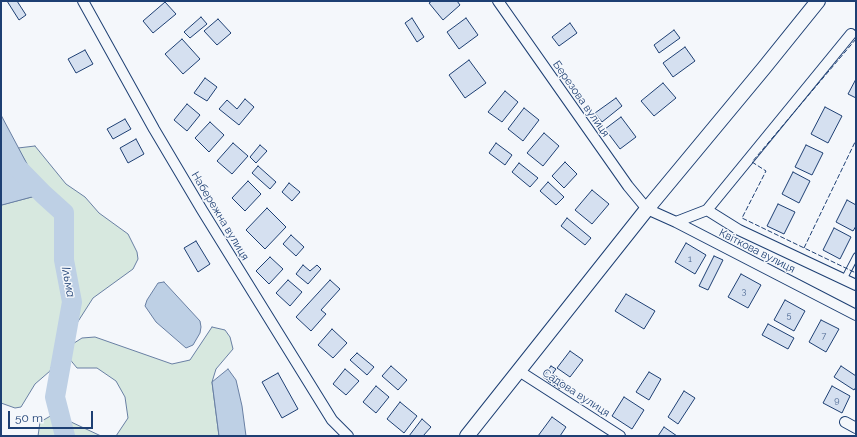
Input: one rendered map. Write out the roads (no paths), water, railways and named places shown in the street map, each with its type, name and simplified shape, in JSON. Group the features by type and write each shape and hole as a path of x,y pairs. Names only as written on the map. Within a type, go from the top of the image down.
{"street":[{"name":"Набережна вулиця","path":"82,1 154,129 202,210 332,420 348,436"},
{"name":"Березова вулиця","path":"498,1 628,186 647,209"},
{"path":"467,436 647,209 818,1"},
{"path":"676,222 707,210 852,34"},
{"name":"Квіткова вулиця","path":"647,209 676,222 856,315"},
{"path":"707,210 739,230 856,285"},
{"name":"Садова вулиця","path":"519,371 620,436"},
{"path":"845,422 856,428"}],"lane":[{"path":"844,279 856,256"}],"water":[{"path":"1,115 43,194 2,205 1,205"},
{"path":"164,282 200,321 200,333 193,345 186,348 156,322 145,306 147,300 158,283"},
{"path":"228,369 236,380 242,406 246,436 219,436 212,382"}],"waterway":[{"name":"Ільма","path":"1,151 64,213 64,260 72,302 55,397 65,436"}]}
